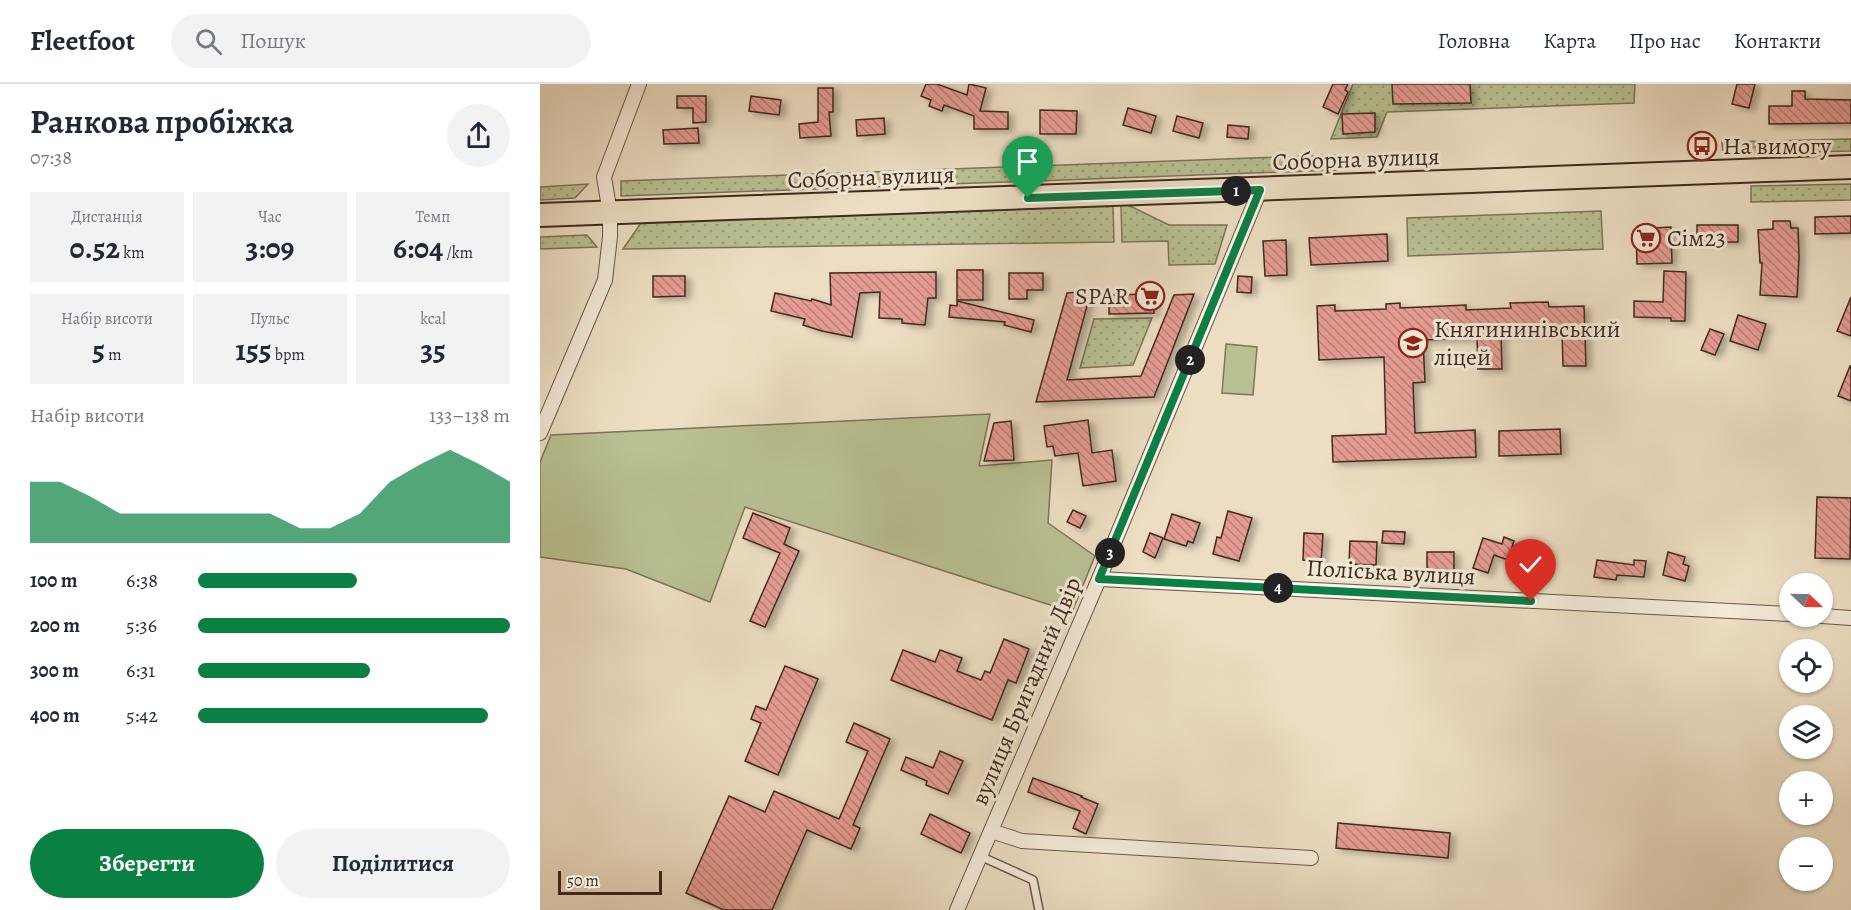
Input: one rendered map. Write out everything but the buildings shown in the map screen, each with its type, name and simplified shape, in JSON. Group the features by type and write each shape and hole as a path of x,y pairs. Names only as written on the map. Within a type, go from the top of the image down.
{"main road":[{"name":"Соборна вулиця","path":"540,215 1851,167"}],"street":[{"path":"540,434 605,280 610,213 604,177 639,84"},
{"name":"вулиця Бригадний Двір","path":"957,910 1099,579 1260,190"},
{"name":"Поліська вулиця","path":"1099,579 1779,613"},
{"path":"1833,617 1851,618"},
{"path":"991,831 1022,841 1311,858"}],"lane":[{"path":"980,856 1033,880 1039,910"}],"green space":[{"path":"1353,84 1635,84 1634,103 1387,112 1377,137 1331,139"},
{"path":"1851,139 1851,151 1723,154 1722,142"},
{"path":"1337,155 1337,170 621,196 621,181"},
{"path":"588,184 575,198 540,200 540,187"},
{"path":"1851,184 1851,200 1751,202 1751,186"},
{"path":"1113,205 1114,242 623,249 641,223"},
{"path":"1121,205 1128,205 1169,225 1227,225 1215,264 1169,265 1168,241 1122,242"},
{"path":"1601,211 1603,249 1408,256 1407,218"},
{"path":"587,235 597,247 540,249 540,237"},
{"path":"1152,318 1133,365 1080,368 1094,319"},
{"path":"1226,344 1257,347 1253,395 1222,393"},
{"path":"990,414 979,466 1052,460 1048,523 1095,556 1072,612 745,507 710,602 626,569 540,557 540,462 551,435"}],"place":[{"name":"На вимогу","path":"1702,146"},
{"name":"Сім23","path":"1646,238"},
{"name":"SPAR","path":"1150,296"},
{"name":"Княгининівський ліцей","path":"1413,343"}],"route":[{"path":"1028,198 1260,190 1099,579 1531,601"}]}
